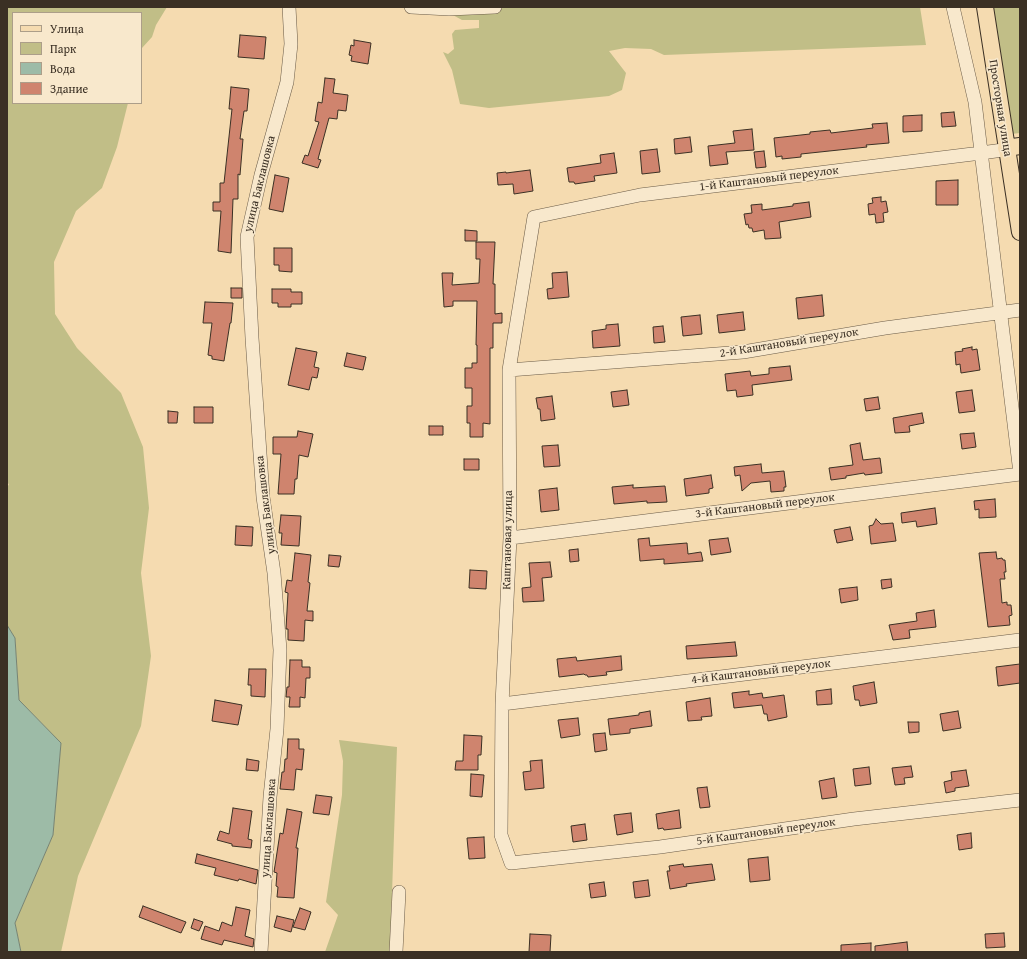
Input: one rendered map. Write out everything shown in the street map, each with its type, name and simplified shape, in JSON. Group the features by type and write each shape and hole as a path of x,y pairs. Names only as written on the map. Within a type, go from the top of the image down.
{"main road":[{"name":"Просторная улица","path":"985,7 1013,147 1020,232"}],"street":[{"name":"улица Баклашовка","path":"261,952 270,797 277,729 280,650 274,573 263,496 252,338 247,237 260,175 287,82 291,38 289,7"},
{"path":"411,7 496,7"},
{"path":"953,7 975,102 1020,474"},
{"name":"1-й Каштановый переулок","path":"534,217 640,196 981,153 1013,147"},
{"name":"Каштановая улица","path":"511,863 502,835 502,704 510,538 509,370 534,217"},
{"name":"2-й Каштановый переулок","path":"509,370 743,352 885,328 1020,310"},
{"name":"3-й Каштановый переулок","path":"510,538 1020,474"},
{"name":"4-й Каштановый переулок","path":"502,704 1020,640"},
{"name":"5-й Каштановый переулок","path":"511,863 660,848 854,819 1020,800"},
{"path":"396,952 399,892"}],"green space":[{"path":"7,7 167,7 156,25 152,37 142,48 142,12 12,12 12,104 128,104 117,147 102,188 76,211 54,262 55,314 77,348 121,393 143,447 149,508 141,573 151,656 141,726 78,876 61,952 21,952 15,923 53,835 61,743 19,700 15,638 7,625 7,486 9,485 7,481"},
{"path":"444,7 920,7 926,45 664,55 651,49 625,48 609,51 626,73 622,90 609,96 489,108 460,104 452,70 443,52 448,54 454,49 452,34 455,30 479,28 479,20 462,20 451,14"},
{"path":"993,7 1020,7 1020,133 1011,134"},
{"path":"339,740 397,747 390,952 325,952 338,915 326,902 342,795 343,761"}],"water":[{"path":"7,625 15,638 19,700 61,743 53,835 15,923 21,952 7,952"}],"building":[{"path":"240,35 266,37 264,59 238,57"},
{"path":"354,40 371,43 368,64 351,61 352,56 349,55 351,45 354,46"},
{"path":"325,78 335,79 333,93 348,95 346,111 338,110 337,119 329,118 318,159 321,160 318,168 302,163 305,155 308,156 319,122 315,121 318,102 322,103"},
{"path":"231,87 249,89 247,111 244,111 240,139 243,139 240,175 238,174 238,199 233,199 231,253 218,251 221,211 213,211 213,202 220,202 220,183 224,183 232,109 229,109"},
{"path":"954,112 956,126 942,127 941,113"},
{"path":"922,115 922,131 903,132 903,116"},
{"path":"887,123 889,143 866,145 867,147 801,154 801,157 782,159 782,156 776,157 774,138 810,134 810,132 830,130 831,133 873,128 872,124"},
{"path":"752,129 754,150 726,152 728,164 710,166 708,146 735,143 733,131"},
{"path":"690,137 692,152 675,154 674,139"},
{"path":"657,149 660,172 642,174 640,151"},
{"path":"764,151 766,167 756,168 754,152"},
{"path":"614,153 617,173 594,176 595,181 575,184 574,182 569,182 567,168 601,163 600,155"},
{"path":"530,170 533,191 514,194 513,184 498,185 497,173"},
{"path":"275,175 289,178 283,212 269,209"},
{"path":"958,180 958,205 936,205 936,181"},
{"path":"881,197 881,202 886,201 888,212 883,213 884,222 876,223 875,214 869,215 868,204 873,203 872,198"},
{"path":"809,202 811,217 779,222 781,238 765,239 764,230 753,232 752,228 749,228 748,224 746,225 744,214 752,213 751,205 762,204 762,210 793,206 793,204"},
{"path":"465,230 477,231 477,241 465,241"},
{"path":"476,242 495,242 493,284 495,284 495,314 502,313 502,323 493,323 493,348 490,348 490,424 483,423 483,437 470,437 470,423 467,423 467,406 472,406 472,388 465,388 465,368 472,368 472,363 477,363 477,301 453,301 453,306 444,307 442,273 453,273 452,285 479,283 480,259 476,259"},
{"path":"274,248 292,248 292,272 279,271 279,265 274,265"},
{"path":"567,272 569,297 548,299 547,289 553,288 552,273"},
{"path":"231,288 242,288 242,298 231,298"},
{"path":"272,289 291,289 291,292 302,292 302,304 291,304 291,307 278,307 278,303 272,303"},
{"path":"822,295 824,316 798,319 796,298"},
{"path":"205,302 233,303 224,361 212,359 212,356 208,355 212,323 203,323"},
{"path":"743,312 745,330 719,333 717,315"},
{"path":"700,315 702,334 683,336 681,317"},
{"path":"618,324 620,346 593,348 592,331 606,329 606,325"},
{"path":"663,326 665,342 654,343 653,327"},
{"path":"972,347 972,350 977,349 980,370 961,373 960,364 956,365 955,352 963,351 962,349"},
{"path":"296,348 317,352 314,367 319,368 317,378 312,377 309,390 288,385"},
{"path":"347,353 366,357 363,370 344,366"},
{"path":"790,366 792,380 752,385 753,395 737,397 736,390 727,391 725,374 750,371 751,376 769,374 769,368"},
{"path":"627,390 629,405 613,407 611,392"},
{"path":"972,390 975,411 959,413 956,392"},
{"path":"552,396 555,419 541,421 540,409 538,409 536,398"},
{"path":"878,397 880,409 866,411 864,399"},
{"path":"194,407 213,407 213,423 194,423"},
{"path":"168,411 178,412 177,423 168,423"},
{"path":"922,413 924,423 909,426 910,432 895,433 893,418"},
{"path":"429,426 443,426 443,435 429,435"},
{"path":"298,431 313,434 308,457 299,455 294,494 278,494 281,454 273,454 273,437 297,437"},
{"path":"974,433 976,447 962,449 960,434"},
{"path":"860,443 863,460 880,458 882,473 865,475 864,473 831,480 829,468 853,465 850,445"},
{"path":"558,445 560,466 544,467 542,446"},
{"path":"464,459 479,459 479,470 464,470"},
{"path":"761,464 762,473 784,471 786,487 784,487 784,491 771,492 770,481 751,483 742,491 740,475 735,476 734,467"},
{"path":"711,475 713,488 709,489 709,493 686,496 684,479"},
{"path":"633,485 633,488 665,486 667,502 647,503 647,501 614,504 612,487"},
{"path":"557,488 559,510 541,512 539,490"},
{"path":"995,499 996,517 979,518 979,509 975,510 974,501"},
{"path":"935,508 937,524 917,527 916,521 902,523 901,513"},
{"path":"281,515 301,516 299,546 281,545 282,533 279,533"},
{"path":"876,519 881,524 893,523 896,541 871,544 869,526 873,525"},
{"path":"236,526 253,527 252,546 235,545"},
{"path":"850,527 853,540 837,543 834,530"},
{"path":"649,538 650,546 687,543 688,554 701,552 703,561 664,564 664,559 640,561 638,539"},
{"path":"728,538 731,552 711,555 709,540"},
{"path":"578,549 579,561 570,562 569,550"},
{"path":"996,552 997,559 1002,558 1005,560 1005,579 1000,579 1002,603 1007,602 1007,605 1011,605 1012,615 1009,616 1010,625 988,627 979,553"},
{"path":"295,553 311,555 307,611 313,611 313,621 305,620 304,641 288,640 288,629 286,629 288,593 285,592 287,580 292,581"},
{"path":"329,555 341,556 339,567 328,566"},
{"path":"550,562 552,577 542,578 544,601 523,602 522,588 531,587 529,563"},
{"path":"470,570 487,571 486,589 469,588"},
{"path":"891,579 892,587 882,589 881,580"},
{"path":"857,587 858,600 841,603 839,589"},
{"path":"934,610 936,627 909,630 910,638 893,640 889,625 917,621 916,613"},
{"path":"735,642 737,656 687,659 686,646"},
{"path":"621,656 622,670 606,672 607,675 588,677 584,674 559,677 557,659 576,657 577,661"},
{"path":"290,660 302,660 302,667 310,667 310,678 306,678 305,698 300,697 300,707 289,707 290,697 286,697 287,687 289,687"},
{"path":"1020,664 1020,683 998,686 996,667"},
{"path":"249,669 266,669 265,697 251,696 251,685 248,685"},
{"path":"874,682 877,703 860,706 859,700 855,700 853,686"},
{"path":"831,689 832,704 817,705 816,691"},
{"path":"749,691 749,695 762,693 763,698 784,695 787,717 768,721 767,714 764,714 762,705 734,708 732,693"},
{"path":"710,698 712,716 701,717 702,720 688,721 686,702"},
{"path":"215,700 242,705 238,725 212,721"},
{"path":"650,711 652,726 630,729 630,733 610,735 608,719 639,715 639,713"},
{"path":"958,711 961,728 943,731 940,714"},
{"path":"578,718 580,735 561,738 558,720"},
{"path":"908,722 919,722 919,732 909,733"},
{"path":"605,733 607,750 595,752 593,734"},
{"path":"464,735 482,736 481,755 478,755 478,770 455,770 456,761 463,761"},
{"path":"288,739 299,739 299,749 304,749 302,770 296,769 294,790 280,789 285,759 287,759"},
{"path":"247,759 259,761 258,771 246,770"},
{"path":"542,760 544,788 525,790 523,772 531,771 530,761"},
{"path":"911,766 913,777 904,778 905,784 895,785 892,768"},
{"path":"869,767 871,784 855,786 853,769"},
{"path":"966,770 969,786 955,788 955,791 946,793 944,782 952,780 951,772"},
{"path":"471,774 484,775 482,797 470,796"},
{"path":"834,778 837,797 822,799 819,781"},
{"path":"707,787 710,807 700,808 697,788"},
{"path":"316,795 332,797 329,815 313,813"},
{"path":"233,808 252,811 248,839 252,840 251,848 232,846 232,844 217,840 220,831 229,834"},
{"path":"287,809 302,812 296,848 298,848 294,898 277,897 277,873 274,872 280,833 283,834"},
{"path":"679,810 681,828 664,830 663,828 658,829 656,814"},
{"path":"631,813 633,832 617,835 614,815"},
{"path":"585,824 587,840 573,842 571,826"},
{"path":"971,833 972,848 959,850 957,835"},
{"path":"484,837 485,858 469,859 467,838"},
{"path":"197,854 258,870 256,884 239,879 238,881 214,875 216,868 195,863"},
{"path":"768,857 770,880 750,882 748,859"},
{"path":"683,864 684,867 712,864 715,880 686,884 687,886 670,889 667,871 670,871 669,866"},
{"path":"648,880 650,896 635,898 633,882"},
{"path":"604,882 606,896 591,898 589,884"},
{"path":"143,906 186,922 181,933 139,917"},
{"path":"236,907 250,910 245,936 254,939 253,947 224,940 222,945 201,939 205,926 219,931 222,922 232,926"},
{"path":"300,908 311,912 305,930 293,927"},
{"path":"277,916 294,920 291,932 274,927"},
{"path":"194,919 203,922 199,931 191,928"},
{"path":"1004,933 1005,947 986,948 985,934"},
{"path":"530,934 551,935 550,952 529,952"},
{"path":"907,942 908,952 875,952 875,946"},
{"path":"871,943 871,952 841,952 841,945"}]}
